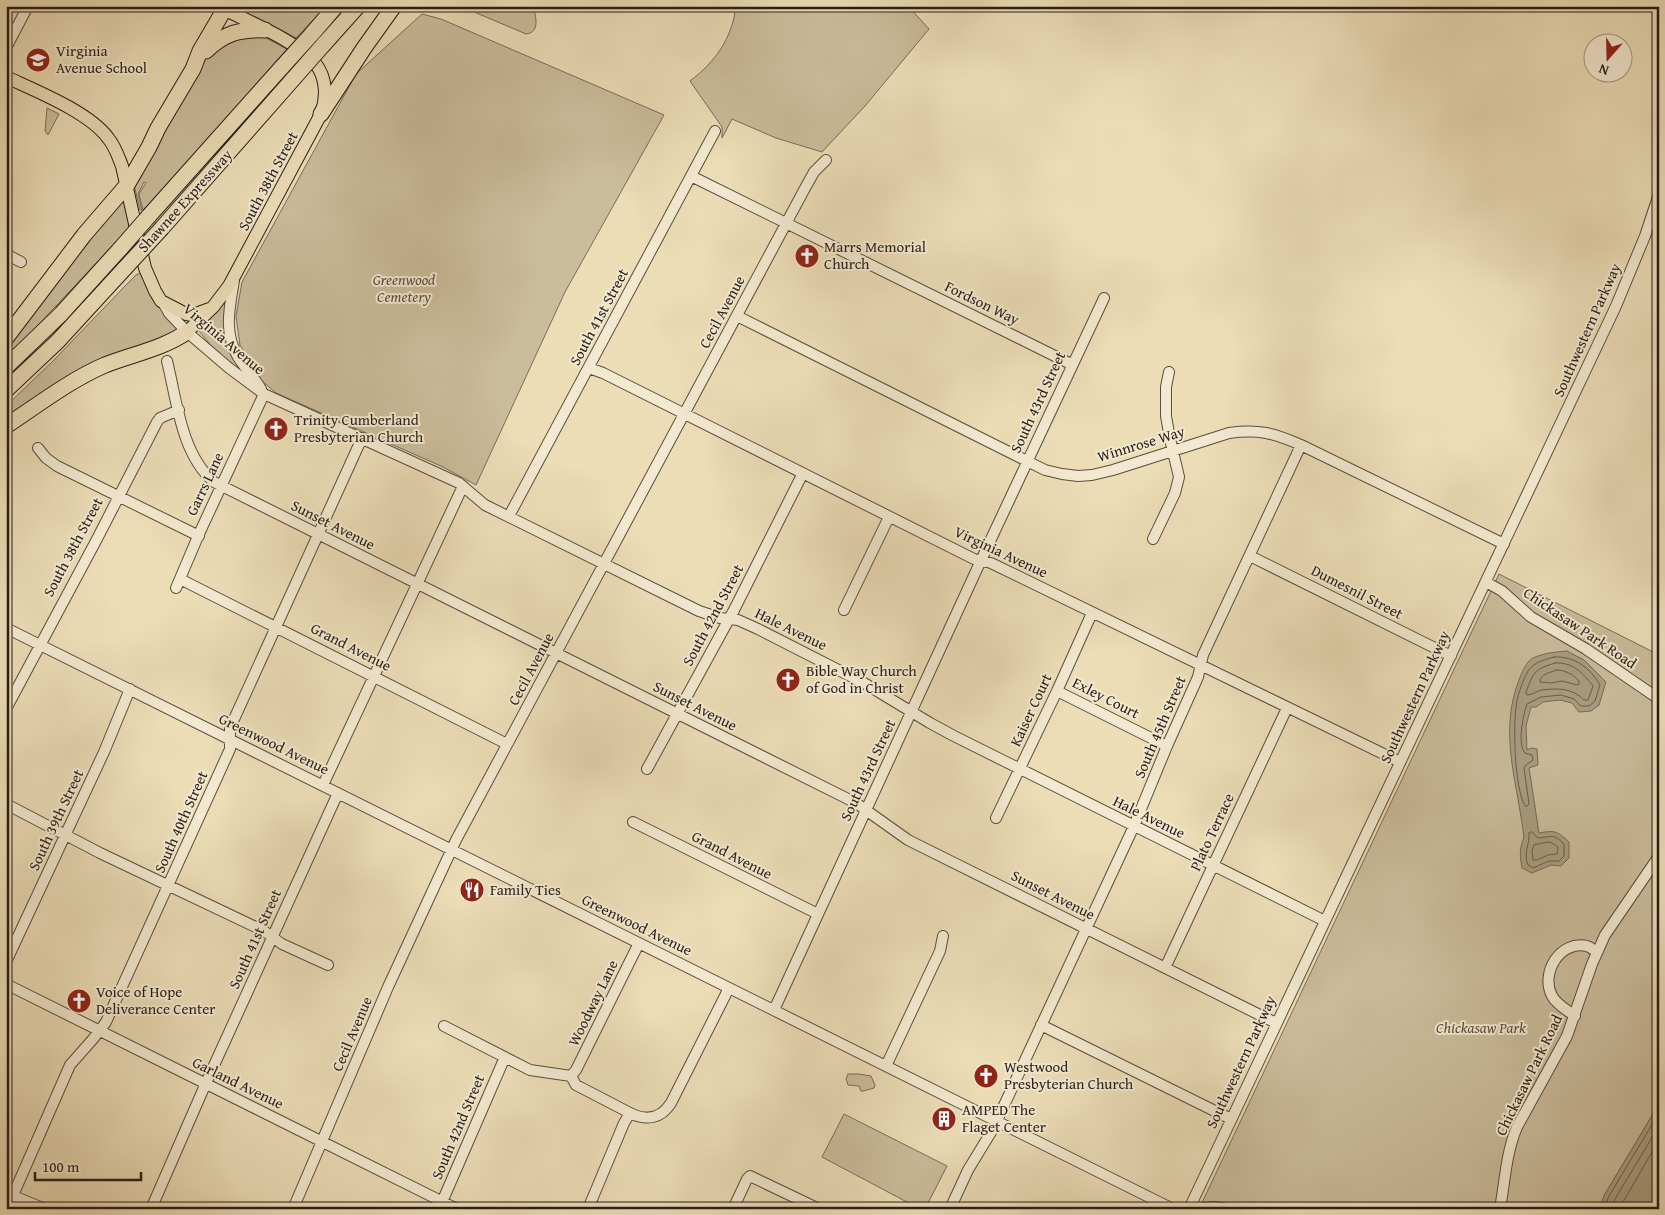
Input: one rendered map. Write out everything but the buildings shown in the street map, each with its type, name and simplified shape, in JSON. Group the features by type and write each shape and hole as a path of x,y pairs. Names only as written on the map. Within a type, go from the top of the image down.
{"highway":[{"name":"Shawnee Expressway","path":"6,367 61,314 336,6"},
{"name":"Shawnee Expressway","path":"6,390 58,341 162,228 358,6"},
{"path":"321,114 394,6"},
{"path":"193,69 200,51 224,7"},
{"path":"6,338 84,235 127,185 158,128 205,52 216,40 235,32 265,30"},
{"path":"6,426 60,389 87,374 118,360 165,345 188,332"}],"main road":[{"path":"224,7 265,30"},
{"name":"South 38th Street","path":"188,332 213,307 234,277 321,114 325,103 326,90 316,64 305,54 265,30"},
{"name":"Virginia Avenue","path":"6,76 97,125 113,144 127,185 145,268 151,283 162,301"},
{"path":"162,301 186,314 193,315 213,307"}],"street":[{"path":"6,48 28,6"},
{"name":"South 41st Street","path":"509,516 715,132"},
{"name":"Cecil Avenue","path":"293,1209 385,994 452,849 814,172 826,160"},
{"name":"Fordson Way","path":"691,176 1071,364"},
{"name":"Southwestern Parkway","path":"1189,1209 1627,283 1659,194"},
{"path":"6,254 21,262"},
{"path":"234,277 228,317 229,334 237,355 264,394"},
{"name":"South 43rd Street","path":"774,1010 1071,364 1104,298"},
{"name":"Virginia Avenue","path":"162,301 168,313 188,332 264,394"},
{"name":"Winnrose Way","path":"737,316 1045,470 1078,476 1113,470 1218,436 1244,430 1277,434 1504,544"},
{"name":"Sunset Avenue","path":"167,361 192,454 203,471 214,482 856,803 908,840 1276,1023"},
{"name":"Virginia Avenue","path":"589,368 974,559 991,563 1400,762"},
{"path":"1153,539 1178,485 1179,473 1166,416 1166,387 1169,372"},
{"name":"Hale Avenue","path":"264,394 463,486 485,505 699,611 748,624 775,637 864,683 954,736 1325,921"},
{"name":"Garrs Lane","path":"178,583 264,394"},
{"name":"South 38th Street","path":"6,709 157,422 160,418 179,410"},
{"name":"South 40th Street","path":"7,1209 10,1194 70,1065 106,1022 230,749 230,728 362,438"},
{"name":"South 45th Street","path":"950,1209 968,1170 996,1121 1134,826 1198,677 1203,655 1301,445"},
{"path":"38,448 53,463 199,536"},
{"name":"South 42nd Street","path":"647,770 729,619 803,473"},
{"path":"323,786 463,486"},
{"path":"844,610 889,517"},
{"name":"Dumesnil Street","path":"1250,556 1451,656"},
{"name":"Chickasaw Park Road","path":"1486,582 1502,591 1516,606 1531,617 1586,649 1659,699"},
{"name":"Grand Avenue","path":"178,583 276,626 507,744"},
{"name":"Kaiser Court","path":"996,818 1092,613"},
{"name":"Greenwood Avenue","path":"6,628 1173,1209"},
{"name":"South 39th Street","path":"6,962 104,752 130,689"},
{"name":"Exley Court","path":"1057,691 1167,746"},
{"name":"Plato Terrace","path":"1165,968 1287,708"},
{"name":"South 41st Street","path":"151,1209 338,793"},
{"path":"6,804 100,853 169,885 272,937 282,944 328,965"},
{"name":"Grand Avenue","path":"633,822 818,914"},
{"name":"Chickasaw Park Road","path":"1500,1209 1512,1138 1568,1036 1597,952 1613,922 1659,856"},
{"path":"886,1066 940,952 944,936"},
{"name":"Woodway Lane","path":"571,1076 576,1070 639,942"},
{"path":"1575,1016 1555,1001 1551,994 1549,979 1552,964 1563,950 1574,946 1588,946 1597,952"},
{"name":"Garland Avenue","path":"6,984 323,1141 441,1205 457,1209"},
{"path":"444,1026 534,1071 571,1076 576,1085 630,1113 646,1118 658,1116 667,1110 729,988"},
{"path":"1041,1025 1231,1119"},
{"name":"South 42nd Street","path":"441,1205 505,1057"},
{"path":"588,1209 630,1113"},
{"path":"734,1209 750,1176 819,1209"},
{"path":"10,1194 45,1209"},
{"path":"1202,1209 1213,1207 1230,1209"}],"green space":[{"path":"241,6 326,6 296,38 241,10 239,8"},
{"path":"460,6 534,6 535,27 531,33 526,34"},
{"path":"736,6 908,6 929,29 865,106 822,152 776,138 732,119 722,138 722,127 690,81 707,66 721,49 731,29"},
{"name":"Greenwood Cemetery","path":"422,14 441,19 664,115 565,292 476,485 443,467 276,393 262,381 240,345 236,316 242,282 356,74"},
{"path":"260,35 287,49 143,210 139,194 146,183 144,182 138,194 142,210 140,210 134,185 204,59 219,42"},
{"path":"47,108 59,114 48,135 45,131"},
{"path":"122,200 124,201 130,227 6,357 6,348 67,266"},
{"path":"141,273 148,290 157,304 180,329 6,423 6,406 52,362 136,275"},
{"path":"226,300 225,311 249,379 213,348 199,331 208,318"},
{"name":"Chickasaw Park","path":"1499,574 1659,655 1659,1104 1605,1194 1599,1209 1199,1209"},
{"path":"848,1074 871,1076 875,1085 874,1088 861,1091 859,1086 848,1085 846,1079"},
{"path":"844,1114 947,1166 925,1209 920,1209 822,1157"}],"water":[{"path":"1567,651 1584,660 1606,682 1599,705 1591,711 1579,712 1572,703 1560,700 1543,702 1536,707 1531,707 1526,726 1527,750 1531,748 1537,749 1538,765 1529,768 1539,833 1556,832 1569,842 1569,858 1561,866 1551,865 1532,873 1522,868 1521,849 1524,838 1511,759 1510,719 1513,700 1521,674 1526,665 1537,656"},
{"path":"1659,1104 1659,1209 1599,1209 1605,1194"}],"place":[{"name":"Virginia Avenue School","path":"38,60"},
{"name":"Marrs Memorial Church","path":"807,256"},
{"name":"Trinity Cumberland Presbyterian Church","path":"276,429"},
{"name":"Bible Way Church of God in Christ","path":"788,680"},
{"name":"Family Ties","path":"472,890"},
{"name":"Voice of Hope Deliverance Center","path":"79,1001"},
{"name":"Westwood Presbyterian Church","path":"986,1076"},
{"name":"AMPED The Flaget Center","path":"944,1119"}]}
